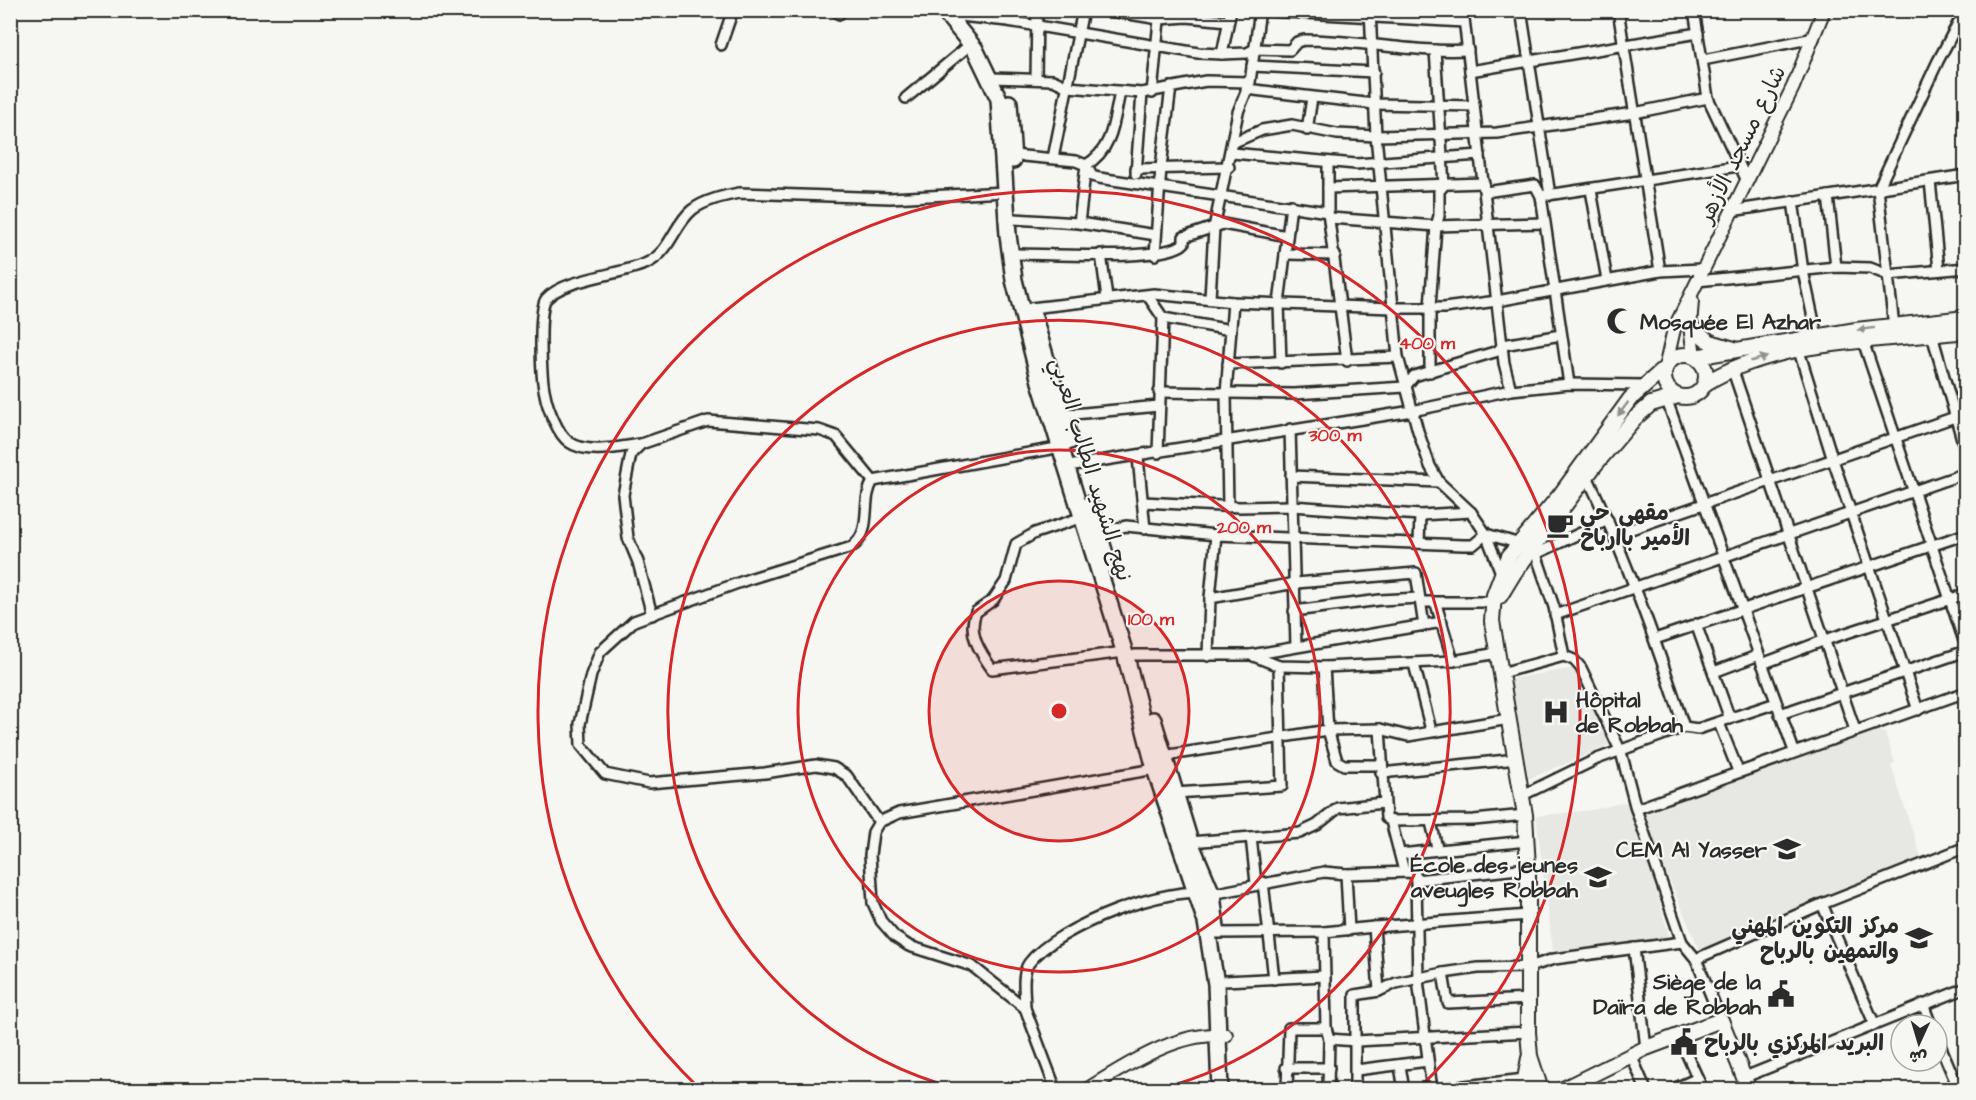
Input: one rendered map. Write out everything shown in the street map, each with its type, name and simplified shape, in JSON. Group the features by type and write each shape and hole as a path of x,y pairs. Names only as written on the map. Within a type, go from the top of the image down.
{"main road":[{"name":"نهج الشهيد الطالب العربي","path":"943,10 996,78 1002,117 1005,192 1014,280 1040,382 1062,447 1073,466 1099,532 1129,654 1206,922 1229,1089"},
{"name":"نهج الشهيد الطالب العربي","path":"957,13 996,78 1012,116 1014,219 1018,254 1031,308 1063,415 1083,517 1129,654"},
{"path":"1527,1077 1529,967 1527,841 1523,795 1492,621 1493,602 1501,573 1509,556 1529,550 1560,495 1630,399 1678,355 1694,356 1817,336 1965,318"},
{"path":"1690,326 1710,342 1739,350"},
{"path":"1492,621 1506,584 1529,550 1643,410 1672,397 1692,396 1706,383 1732,368 1799,351 1863,341 1965,331"},
{"path":"1694,356 1706,371 1706,383"},
{"path":"1666,366 1664,382 1672,397"},
{"name":"نهج الشهيد الطالب العربي","path":"1159,762 1175,793 1190,842 1212,894 1224,981 1220,1089"},
{"path":"1527,1077 1541,1076 1570,1087 1646,1048 1721,1020 1747,1083"},
{"path":"1527,1077 1541,1089"}],"street":[{"path":"721,45 733,10"},
{"path":"1036,79 1037,10"},
{"path":"1053,158 1083,10"},
{"path":"1105,10 1228,21"},
{"path":"1222,54 1231,10"},
{"path":"1252,10 1370,14 1464,22"},
{"path":"1463,10 1504,363 1511,390"},
{"path":"1521,10 1540,128 1545,196 1544,223 1569,384"},
{"path":"1618,10 1660,271"},
{"path":"1694,10 1708,98 1747,181"},
{"name":"شارع مسجد الأزهر","path":"1666,366 1674,329 1747,181 1814,38 1824,10"},
{"path":"1894,326 1878,189 1938,61 1965,10"},
{"path":"1210,298 1214,228 1223,195 1239,112 1252,66 1259,11"},
{"path":"957,13 1008,16 1036,26 1080,32 1156,48 1222,54 1247,53 1255,49 1290,50 1304,40 1370,42 1435,50 1468,50"},
{"path":"1370,14 1376,136 1392,308 1398,357 1405,387 1425,452 1439,482 1472,512 1486,534 1501,573"},
{"path":"1152,93 1160,15"},
{"path":"1470,71 1625,47 1698,33"},
{"path":"1703,60 1814,38"},
{"path":"906,98 971,44"},
{"path":"1430,372 1430,307 1436,226 1439,216 1439,191 1444,185 1440,133 1441,107 1435,50"},
{"path":"1252,66 1374,72"},
{"path":"996,78 1053,80 1068,87 1142,93 1152,93 1206,81 1248,85 1312,98 1374,104 1474,106"},
{"path":"1155,255 1161,167 1172,87"},
{"path":"1086,165 1097,159 1110,138 1120,92"},
{"path":"1135,182 1142,93"},
{"path":"1307,130 1312,98"},
{"path":"1234,142 1271,129 1292,125 1307,130 1376,136 1540,128 1708,98"},
{"path":"1232,153 1328,163 1379,163 1480,155"},
{"path":"1013,155 1076,160 1086,165 1092,176 1291,205 1329,215 1436,226 1544,223"},
{"path":"1328,163 1329,215 1347,361"},
{"path":"1079,224 1086,165"},
{"path":"1328,188 1444,185 1485,188 1533,185 1545,196 1738,166"},
{"path":"1137,169 1229,167"},
{"path":"1731,211 1965,175"},
{"path":"1930,181 1940,270"},
{"path":"1591,190 1607,280"},
{"path":"873,481 836,436 819,430 708,421 640,444 586,448 574,445 563,437 545,394 542,320 544,303 552,294 575,284 647,263 669,245 692,210 729,195 739,193 890,198 1005,192"},
{"path":"1828,196 1836,267"},
{"path":"1793,201 1803,271 1817,336"},
{"path":"1281,363 1280,304 1291,205"},
{"path":"1014,219 1079,224 1156,236"},
{"path":"1018,254 1155,255 1179,249 1184,243 1184,237 1223,224 1287,236"},
{"path":"1101,254 1107,298"},
{"path":"1285,254 1335,255"},
{"path":"1031,308 1107,298 1180,295 1233,302 1392,308 1430,307 1497,301 1660,271 1700,275 1803,271 1836,267 1870,268 1888,275 1965,268"},
{"name":"شارع مسجد الأزهر","path":"1692,294 1690,326 1694,356"},
{"path":"1148,297 1163,318 1158,453"},
{"path":"1228,507 1225,440 1226,394 1233,302"},
{"path":"1163,318 1231,330"},
{"path":"1932,334 1955,417 1962,431 1965,453"},
{"path":"1159,392 1226,394 1353,392 1405,387 1414,376 1498,351 1503,345 1561,335"},
{"path":"1780,714 1965,649 1863,341"},
{"path":"1799,351 1832,457 1918,710"},
{"path":"1228,364 1347,361 1398,357"},
{"path":"1732,368 1768,480 1855,730"},
{"path":"1073,466 1412,411 1511,390 1569,384 1644,385"},
{"path":"1672,397 1704,503 1794,751"},
{"path":"1063,415 1159,406"},
{"path":"1614,535 1832,457 1955,417"},
{"path":"1290,429 1296,646"},
{"path":"640,444 631,454 623,495 628,538 638,562 652,615"},
{"path":"873,481 1062,447"},
{"path":"1138,457 1145,529"},
{"path":"1555,615 1965,473"},
{"path":"1291,476 1439,482"},
{"path":"1587,476 1608,520 1655,639 1684,727"},
{"path":"873,481 868,490 864,534 852,547 749,579 634,621 600,652 591,675 580,724 581,745 605,774 649,783 765,773 816,765 834,768 847,776 879,822"},
{"path":"1143,502 1228,507 1292,506 1420,514 1472,512"},
{"path":"1419,543 1420,514"},
{"path":"1083,517 1035,533 1016,544 1005,581 993,600 976,612 972,628 979,651 992,669 1129,654 1251,655 1442,622"},
{"path":"1486,534 1529,550 1608,520"},
{"path":"1099,532 1126,526 1216,534 1473,545 1486,534"},
{"path":"1208,656 1216,534"},
{"path":"1655,639 1965,534"},
{"path":"1529,550 1555,615 1564,656"},
{"path":"1210,598 1296,582 1416,573 1424,626"},
{"path":"1714,672 1825,640 1965,594"},
{"path":"1294,611 1380,600 1420,600 1437,603 1493,602"},
{"path":"1437,603 1453,661"},
{"path":"1696,624 1730,718"},
{"path":"1251,655 1279,666 1324,667 1453,661 1497,653"},
{"path":"1500,673 1564,656 1575,660 1581,668 1621,752 1636,808 1682,942 1696,959 1721,1020"},
{"path":"1414,664 1431,730"},
{"path":"1175,793 1282,786 1279,666"},
{"path":"1324,667 1328,730 1337,761 1344,765 1380,769 1517,759"},
{"path":"1636,808 1855,730 1965,695"},
{"path":"1523,795 1598,759 1684,727 1698,729 1776,703"},
{"path":"1025,1008 972,966 909,946 895,937 881,921 873,903 870,855 873,832 879,822 900,813 1279,737 1328,730 1380,729 1408,736 1431,730 1509,718"},
{"path":"1719,723 1738,771"},
{"path":"1380,729 1383,803 1386,818 1391,821 1431,822 1525,815"},
{"path":"1190,842 1300,833 1317,825 1338,808 1383,803"},
{"path":"1391,821 1404,871"},
{"path":"1431,822 1437,848"},
{"path":"1251,837 1269,934 1274,979"},
{"path":"1400,854 1437,848 1527,841"},
{"path":"1696,959 1822,904 1965,847"},
{"path":"1416,880 1528,868"},
{"path":"1056,1089 1025,1008 1024,977 1028,964 1070,930 1118,909 1197,890 1212,894 1324,872 1346,874 1404,871 1415,874 1418,980 1431,1089 1527,1077"},
{"path":"1346,874 1349,930"},
{"path":"1822,904 1874,1023"},
{"path":"1217,933 1324,932 1528,915"},
{"path":"1374,927 1378,991"},
{"path":"1324,932 1326,1028 1329,1039 1328,1089"},
{"path":"1355,1089 1355,995 1443,973 1478,968 1529,967 1554,958 1682,942"},
{"path":"1634,948 1646,1048"},
{"path":"1443,973 1448,1003 1529,999"},
{"path":"1224,981 1325,976"},
{"path":"1747,1083 1874,1023 1965,988"},
{"path":"1923,1004 1926,1013"},
{"path":"1287,1089 1289,1028 1326,1028"},
{"path":"1329,1039 1356,1041 1528,1032"},
{"path":"1086,1089 1145,1057 1181,1042 1202,1036 1222,1039"},
{"path":"1680,1036 1703,1089"},
{"path":"1631,1055 1646,1089"},
{"path":"1356,1070 1428,1061"},
{"path":"1400,1066 1404,1089"},
{"path":"1949,1066 1959,1089"},
{"path":"1286,1068 1329,1068"},
{"path":"1671,1089 1698,1078"}],"shaded area":[{"name":"Hôpital de Robbah","path":"1574,668 1609,745 1529,779 1511,679"},
{"name":"CEM Al Yasser","path":"1879,728 1881,733 1885,732 1895,763 1891,765 1922,860 1700,951 1641,813"},
{"name":"École des jeunes aveugles Robbah","path":"1630,801 1670,939 1553,951 1536,816 1592,810"}],"place":[{"name":"Mosquée El Azhar","path":"1620,321"},
{"name":"مقهى حي الأمير باارباح","path":"1560,525"},
{"name":"Hôpital de Robbah","path":"1556,712"},
{"name":"CEM Al Yasser","path":"1787,849"},
{"name":"École des jeunes aveugles Robbah","path":"1598,877"},
{"name":"مركز التكوين المهني والتمهين بالرباح","path":"1919,938"},
{"name":"Siège de la Daïra de Robbah","path":"1781,994"},
{"name":"البريد المركزي بالرباح","path":"1684,1042"}]}
